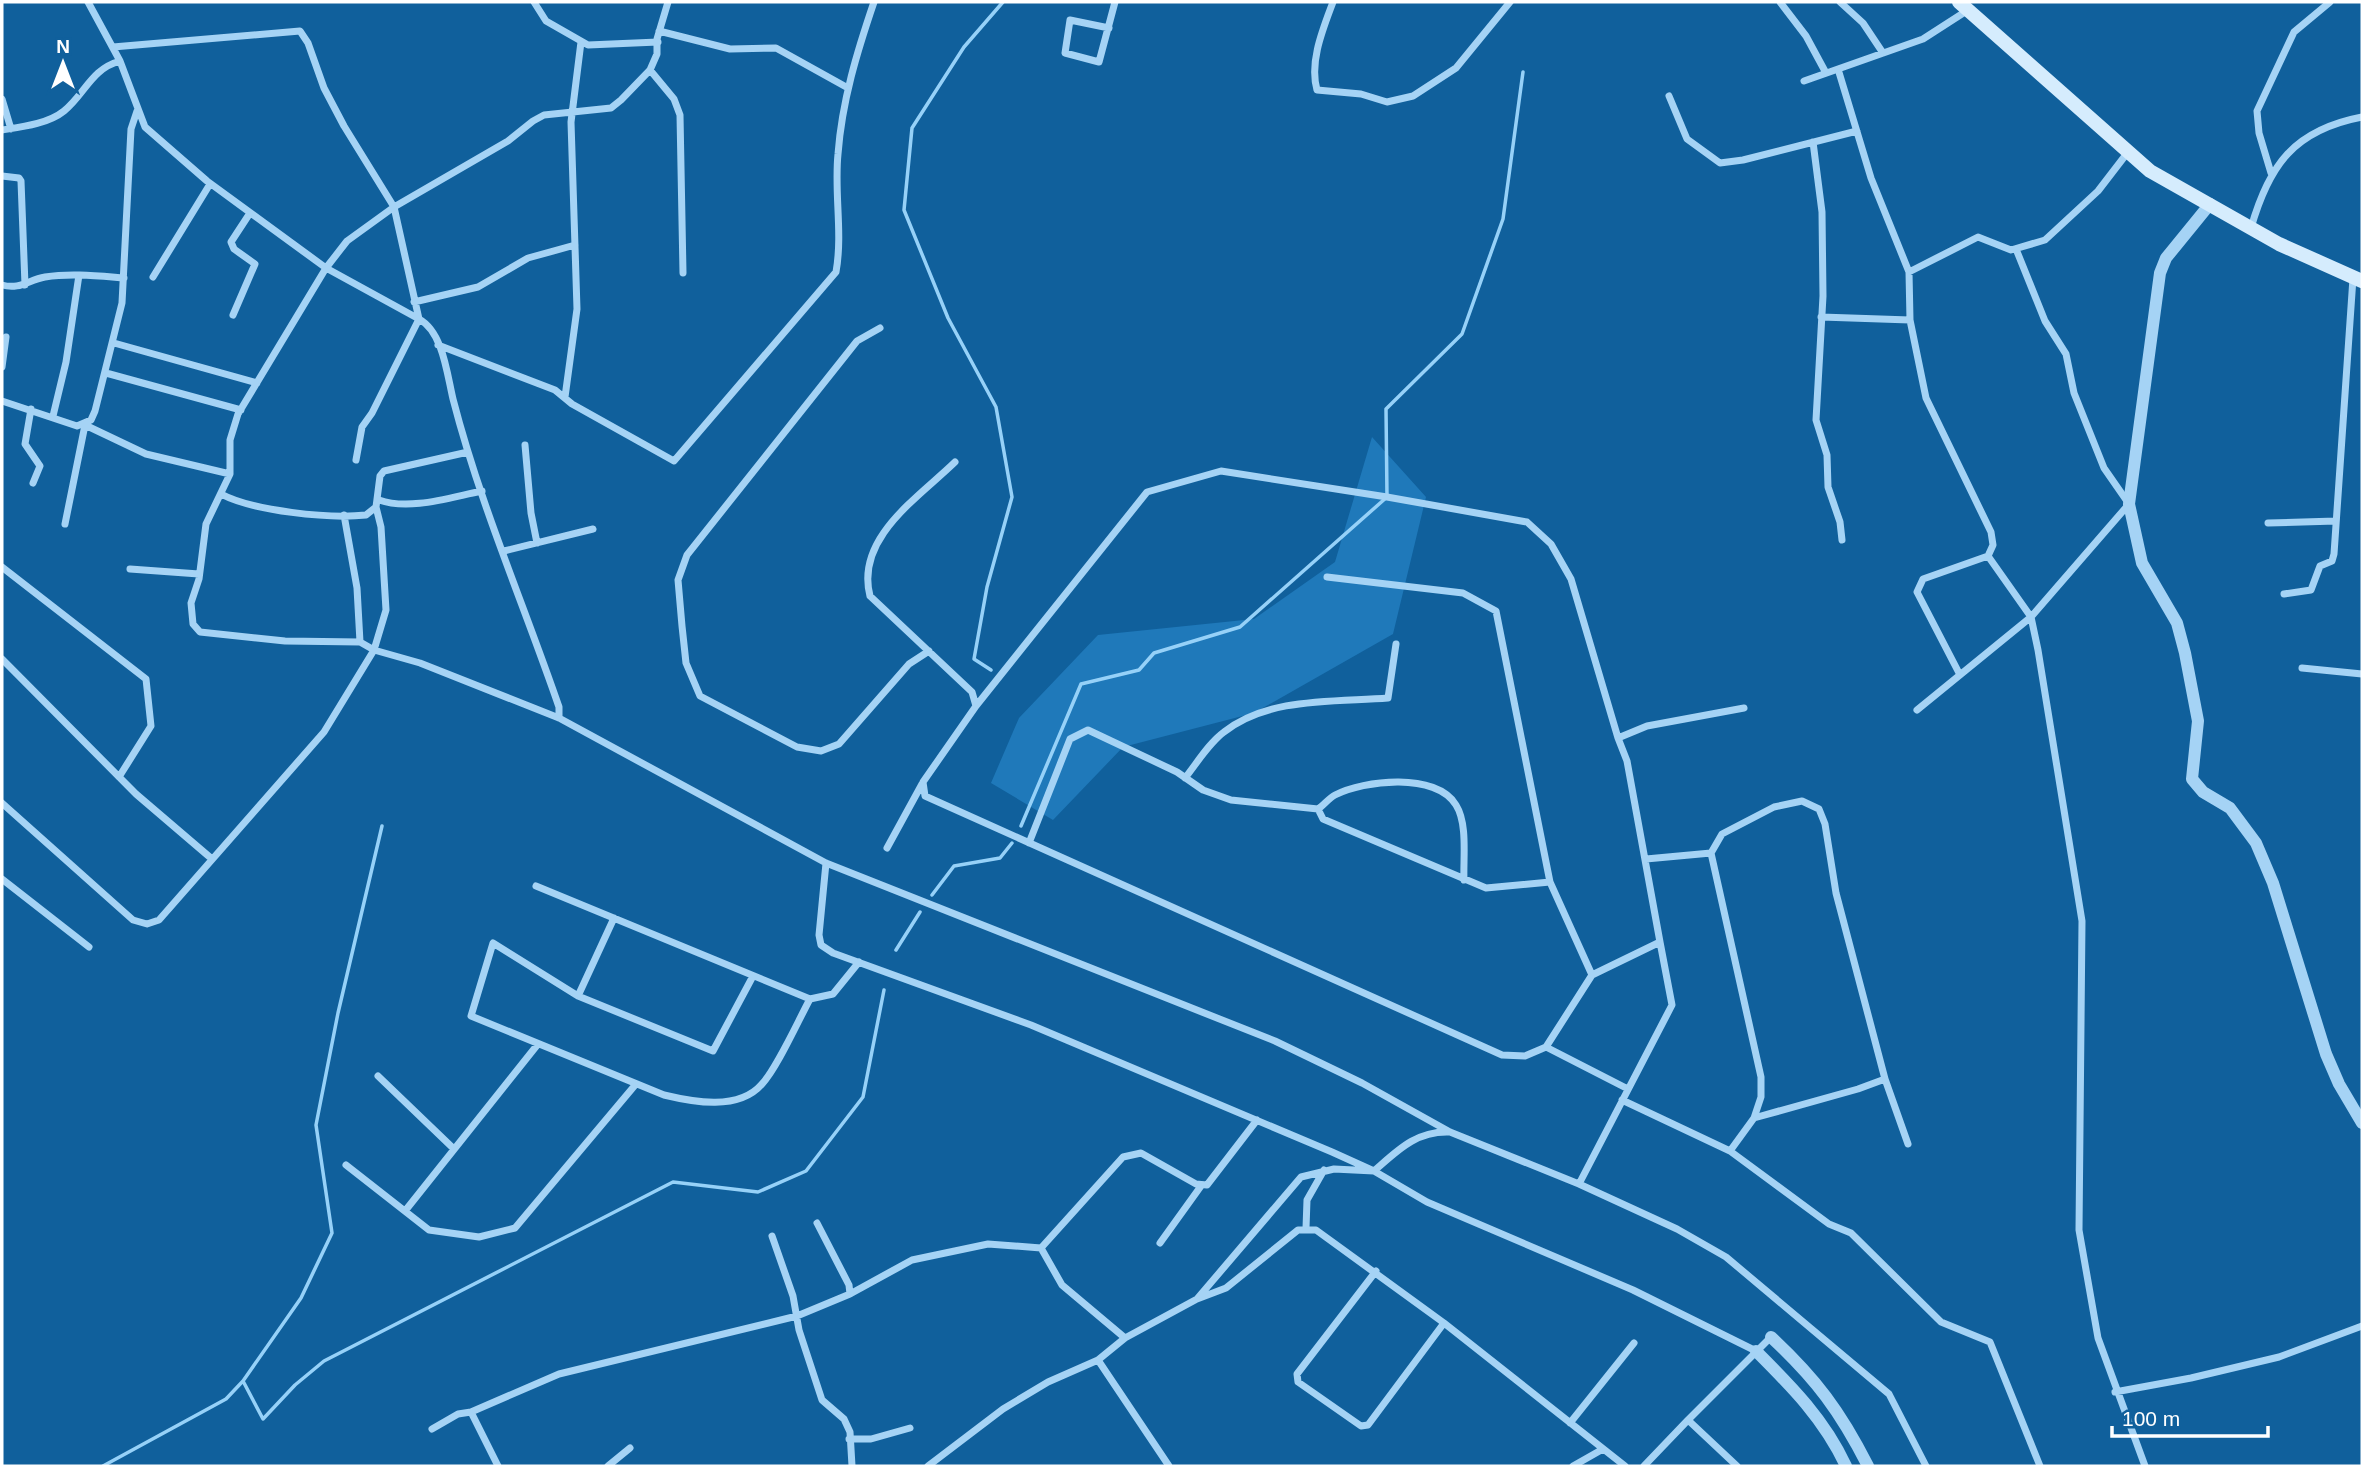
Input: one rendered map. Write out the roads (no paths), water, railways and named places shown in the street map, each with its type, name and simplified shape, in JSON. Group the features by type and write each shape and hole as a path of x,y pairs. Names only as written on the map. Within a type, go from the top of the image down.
{"main road":[{"path":"1964,6 2150,171 2279,244 2358,279"}],"street":[{"path":"88,2 120,61 145,128 210,184 326,268 429,325 438,345 468,452 559,707 559,718"},
{"path":"534,2 546,20 573,34 581,42 595,46 658,42"},
{"path":"668,2 659,31 657,54 650,70 611,108 544,116 533,121 508,141 394,207 355,234 326,268 241,410 230,440 230,474 204,531 200,574 191,616 200,632 310,643 360,642 374,650 420,663 559,718 826,863 1275,1041 1362,1083 1450,1132 1579,1184 1677,1229 1726,1257 1889,1394 1926,1466"},
{"path":"438,345 537,382 674,460 836,272 837,156 848,88 874,2"},
{"path":"1109,28 1070,20 1065,53 1099,62 1109,28 1115,2"},
{"path":"1333,2 1317,53 1314,78 1317,90 1361,94 1387,102 1413,96 1455,68 1510,2"},
{"path":"1780,2 1806,36 1826,73"},
{"path":"1840,2 1863,23 1883,52"},
{"path":"2271,173 2259,133 2257,111 2294,32 2330,2"},
{"path":"1804,81 1932,34 1964,6"},
{"path":"113,47 300,31 308,43 338,117 394,207 419,319 372,413 362,427 356,460"},
{"path":"659,31 730,49 776,48 848,88"},
{"path":"565,397 577,309 571,113 581,42"},
{"path":"2,130 62,113 95,74 120,61"},
{"path":"1838,69 1871,178 1909,272 1910,320 1926,398 1991,531 1993,545 1988,556 1923,579 1918,584 1917,592 1959,673"},
{"path":"650,70 674,99 680,115 683,273"},
{"path":"1669,96 1687,139 1720,163 1857,131"},
{"path":"2,99 11,128"},
{"path":"65,524 85,425 95,411 114,343 124,278 131,129 137,111"},
{"path":"2251,228 2271,173 2297,143 2342,122 2362,117"},
{"path":"1813,142 1822,212 1816,420 1826,455 1828,487 1840,522 1842,540"},
{"path":"1909,272 1978,237 2004,249 2016,249 2049,238 2098,191 2127,152"},
{"path":"2,176 19,178 21,181 25,285"},
{"path":"153,276 210,184"},
{"path":"2210,204 2166,258 2160,273 2129,504 2141,563 2177,623 2185,653 2198,721 2192,779 2203,792 2230,808 2256,843 2273,883 2326,1054 2339,1084 2362,1123"},
{"path":"233,315 255,264 234,249 231,242 250,213"},
{"path":"414,302 478,287 528,258 575,245"},
{"path":"2016,249 2045,321 2066,354 2070,383 2104,468 2129,504"},
{"path":"2,285 12,288 41,278 79,275 124,278"},
{"path":"53,416 66,362 79,275"},
{"path":"2284,594 2311,590 2320,566 2332,561 2358,279"},
{"path":"1821,317 1910,320"},
{"path":"880,328 857,341 687,555 678,580 686,663 700,695 797,747 821,751 839,744 909,664 929,651"},
{"path":"2,367 6,337"},
{"path":"114,343 257,383"},
{"path":"106,373 241,410"},
{"path":"2,401 77,426 85,425 146,454 230,474"},
{"path":"31,410 25,444 40,466 33,483"},
{"path":"525,445 531,513 537,543"},
{"path":"2,803 133,920 147,924 159,920 324,732 374,650 386,610 377,504 380,476 384,471 468,452"},
{"path":"955,462 886,529 870,553 865,578 870,596 972,692 976,706"},
{"path":"887,848 923,782 976,706 1147,492 1221,471 1527,522 1551,544 1571,579 1627,761 1672,1005 1579,1184"},
{"path":"221,494 235,501 344,515 366,515 377,504 411,503 482,491"},
{"path":"1917,710 1959,673 2031,617 2129,504"},
{"path":"344,515 357,588 360,642"},
{"path":"2269,523 2336,520"},
{"path":"505,551 593,529"},
{"path":"1988,556 2031,617 2082,921 2079,1230 2098,1338 2115,1392 2145,1466"},
{"path":"2,567 146,679 151,726 119,777"},
{"path":"130,569 200,574"},
{"path":"188,573 196,587"},
{"path":"1326,577 1463,593 1496,611 1550,882 1592,975"},
{"path":"1185,778 1222,732 1254,713 1291,705 1388,698 1396,645"},
{"path":"2,659 119,777 212,859"},
{"path":"2302,668 2362,674"},
{"path":"1618,738 1647,726 1744,708"},
{"path":"1029,843 1070,739 1088,730 1185,778 1203,790 1231,800 1318,809 1335,795 1378,783 1406,781 1439,791 1456,805 1462,825 1464,880"},
{"path":"923,782 925,796 1502,1055 1525,1056 1546,1048 1592,975 1660,942"},
{"path":"1730,1151 1754,1118 1761,1097 1760,1077 1711,853 1722,834 1774,807 1802,801 1819,809 1825,824 1836,892 1885,1079 1908,1144"},
{"path":"1318,809 1323,819 1486,888 1550,882"},
{"path":"1646,859 1711,853"},
{"path":"826,863 819,935 821,945 859,962 1031,1025 1257,1120 1374,1171 1427,1202 1633,1290 1756,1351 1814,1410 1846,1466"},
{"path":"2,879 89,947"},
{"path":"536,886 810,999 833,994 859,962"},
{"path":"579,996 614,918"},
{"path":"754,976 713,1051 579,996 492,943 471,1016 664,1095 694,1102 721,1102 762,1086 810,999"},
{"path":"405,1211 538,1044"},
{"path":"1546,1048 1628,1089"},
{"path":"378,1076 454,1149"},
{"path":"1754,1118 1885,1079"},
{"path":"346,1165 429,1230 479,1237 515,1228 636,1084"},
{"path":"1622,1100 1730,1151 1829,1224 1851,1233 1941,1322 1990,1342 2040,1466"},
{"path":"1041,1248 1123,1157 1141,1153 1201,1186 1207,1185 1257,1120"},
{"path":"1197,1299 1301,1177 1324,1170 1374,1171 1411,1140 1430,1132 1450,1132"},
{"path":"1306,1228 1307,1200 1324,1170"},
{"path":"1160,1243 1201,1186"},
{"path":"817,1223 846,1278 850,1293"},
{"path":"928,1466 1003,1409 1048,1382 1098,1360 1125,1338 1197,1299 1226,1288 1298,1230 1306,1228 1316,1230 1376,1272 1625,1466"},
{"path":"772,1236 822,1400 844,1419 850,1432 852,1466"},
{"path":"432,1430 458,1413 471,1412 559,1374 797,1315 850,1293 912,1261 988,1244 1041,1248"},
{"path":"1041,1248 1062,1285 1125,1338"},
{"path":"1376,1272 1297,1374 1298,1382 1361,1426 1368,1425 1444,1323"},
{"path":"2115,1392 2191,1378 2279,1357 2362,1326"},
{"path":"1644,1466 1771,1337 1809,1373 1831,1402 1868,1466"},
{"path":"1570,1423 1634,1343"},
{"path":"1098,1360 1169,1466"},
{"path":"471,1412 498,1466"},
{"path":"1688,1420 1737,1466"},
{"path":"849,1439 871,1439 910,1428"},
{"path":"608,1466 631,1448"},
{"path":"1573,1466 1603,1449"},
{"path":"942,1457 945,1466"}],"waterway":[{"path":"991,670 974,659 987,587 1012,497 996,407 948,318 904,210 912,128 964,47 1003,2"},
{"path":"1021,826 1081,684 1139,670 1154,653 1240,627 1387,497 1386,409 1462,334 1503,219 1523,72"},
{"path":"243,1381 301,1298 332,1233 316,1125 338,1013 382,826"},
{"path":"932,895 954,866 1000,858 1012,843"},
{"path":"896,950 920,912"},
{"path":"103,1466 226,1399 243,1381 263,1419 295,1385 324,1361 673,1182 758,1192 806,1171 863,1097 884,990"}]}
